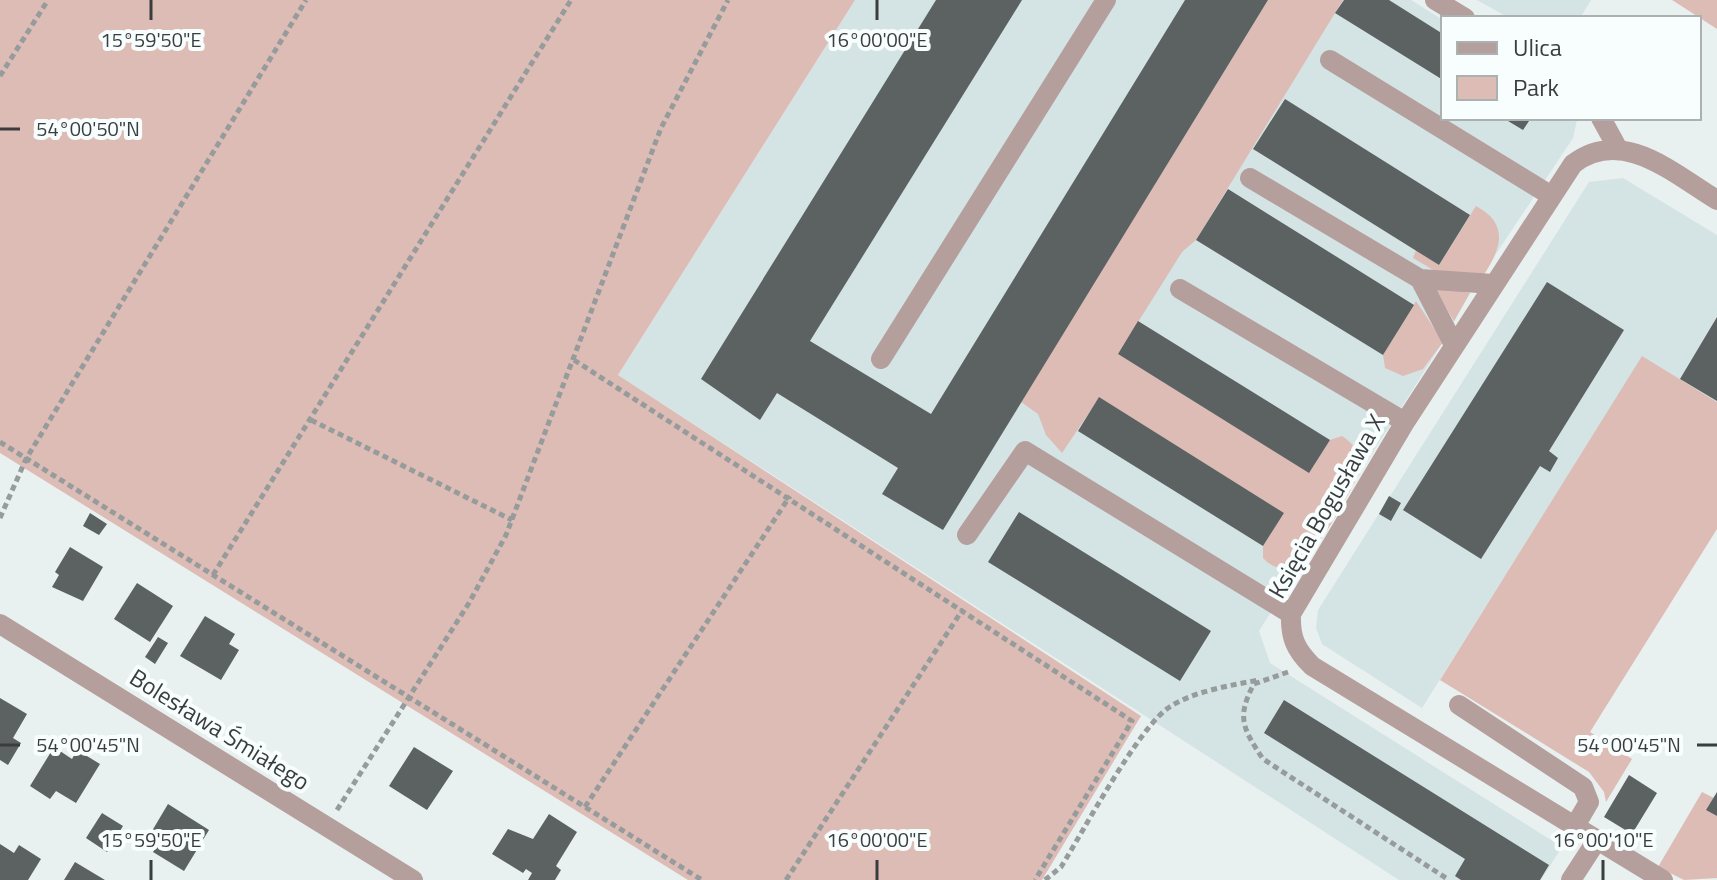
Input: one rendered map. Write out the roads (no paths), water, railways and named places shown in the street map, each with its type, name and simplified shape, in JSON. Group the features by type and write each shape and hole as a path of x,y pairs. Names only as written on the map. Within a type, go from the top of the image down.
{"street":[{"path":"881,359 1106,0"},
{"path":"1435,0 1462,16"},
{"path":"1330,60 1550,195"},
{"path":"1602,120 1618,149 1649,159 1717,200"},
{"name":"Księcia Bogusława X","path":"1618,149 1591,152 1582,157 1566,171 1550,195 1405,422 1291,614 1292,639 1299,653 1312,666 1663,880"},
{"path":"1250,178 1420,279 1493,284"},
{"path":"1420,279 1454,345"},
{"path":"1180,289 1405,422"},
{"path":"967,535 1025,451 1291,614"},
{"name":"Bolesława Śmiałego","path":"0,624 413,880"},
{"path":"1459,705 1583,787 1589,802 1575,826"},
{"path":"1571,880 1597,840"}]}
